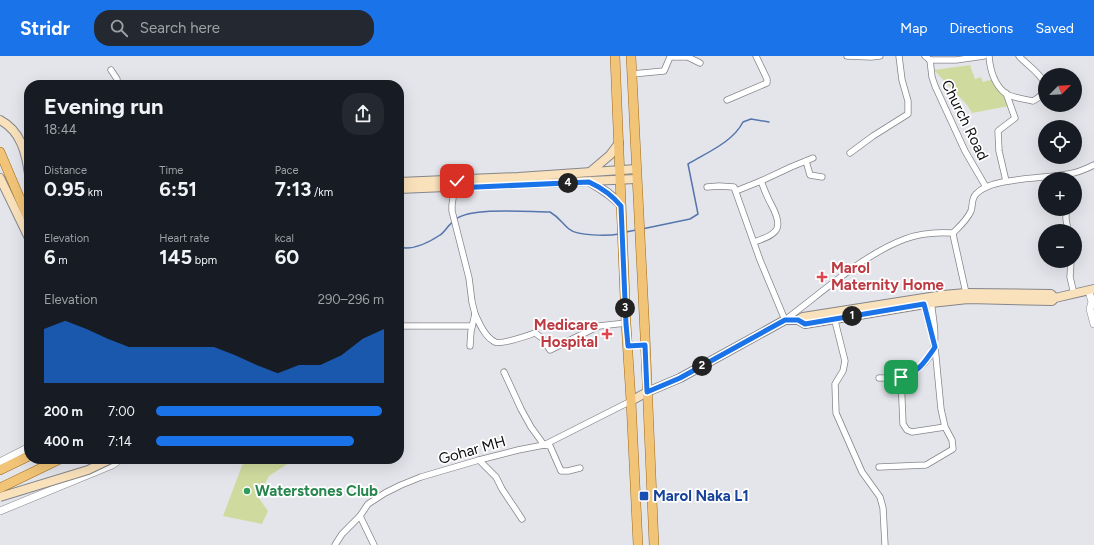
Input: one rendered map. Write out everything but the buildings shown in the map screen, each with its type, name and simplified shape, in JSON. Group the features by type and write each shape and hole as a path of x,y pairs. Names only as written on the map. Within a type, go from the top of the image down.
{"main road":[{"path":"615,56 626,324 638,545"},
{"path":"631,56 654,545"},
{"path":"0,120 17,134 24,149"},
{"path":"590,172 610,155 618,144"},
{"path":"0,146 24,198"},
{"path":"0,152 24,208"},
{"path":"404,189 636,169"},
{"path":"0,178 24,228"},
{"path":"404,182 456,184 589,182 636,179"},
{"path":"589,182 603,189 614,197 621,206"},
{"path":"927,301 968,299 1052,301 1055,298 1092,290"},
{"path":"631,401 647,392 680,378 785,320 798,320 803,317 834,316 966,293 1051,294 1055,298"},
{"path":"628,346 645,345"},
{"path":"0,470 24,458"},
{"path":"0,488 50,464"},
{"path":"0,497 88,470 103,464"}],"street":[{"path":"727,100 767,83 767,79 756,56"},
{"path":"847,56 880,56"},
{"path":"850,153 873,136 908,114 908,101 902,80 899,56"},
{"path":"925,56 930,60 956,60 984,56"},
{"path":"989,56 990,67 997,83 1006,93 1015,118 998,131 999,151 1006,181"},
{"path":"1006,93 1033,101 1040,97 1044,88 1042,78 1038,72 1019,56"},
{"path":"632,74 664,71 670,58 688,57 700,63"},
{"name":"Church Road","path":"930,60 932,77 935,86 965,151 986,188"},
{"path":"111,70 117,80"},
{"path":"736,191 813,158"},
{"path":"806,161 810,175 822,177"},
{"path":"1076,172 1094,165"},
{"path":"707,187 734,187 760,260 785,320 857,265 889,245 906,238 926,233 953,232 966,220 971,210 972,201 975,194 986,188 1006,181 1038,179"},
{"path":"754,242 772,235 776,231 778,224 777,217 761,181"},
{"path":"456,184 452,211 469,278 474,314 470,346"},
{"path":"953,232 966,293"},
{"path":"1071,268 1070,277 1074,294"},
{"path":"1092,290 1093,303 1090,309 1094,324"},
{"path":"879,467 926,465 953,449 952,440 945,427 941,409 935,347 927,301"},
{"path":"474,314 484,332 495,342 502,343 535,333 542,338 550,350 598,326 626,324"},
{"path":"834,316 845,361 843,371 835,384 836,413 862,472 880,497 883,508 885,545"},
{"path":"404,326 472,326"},
{"path":"879,378 907,377 923,364 935,347"},
{"path":"504,372 531,427 544,445 550,446 561,471 580,468"},
{"path":"901,377 903,424 908,430 912,432 945,427"},
{"name":"Gohar MH","path":"335,545 342,534 360,516 368,504 401,485 421,477 479,460 544,445 631,401"},
{"path":"0,462 24,450"},
{"path":"479,460 496,477 502,489 522,518"},
{"path":"0,511 103,464"},
{"path":"360,516 374,545"}],"green space":[{"path":"970,65 975,79 981,77 983,82 993,79 1004,93 1009,106 972,113 967,105 934,70"},
{"name":"Waterstones Club","path":"243,464 287,464 269,476 258,497 268,511 262,524 223,516"}],"waterway":[{"path":"642,229 690,219 698,214 688,164 726,141 739,129 743,122 751,119 769,122"},
{"path":"456,219 464,215 487,212 550,212 569,229 579,233 593,235 619,234"},
{"path":"404,248 415,247 435,238 442,234 453,222"},
{"path":"626,232 636,230"}],"place":[{"name":"Marol Maternity Home","path":"822,277"},
{"name":"Medicare Hospital","path":"607,334"},
{"name":"Waterstones Club","path":"247,491"},
{"name":"Marol Naka L1","path":"644,496"}],"route":[{"path":"457,181 455,188 589,182 603,189 614,197 621,206 628,346 645,345 647,392 680,378 785,320 798,320 805,324 924,304 935,347 923,364 907,377 901,377"}]}
